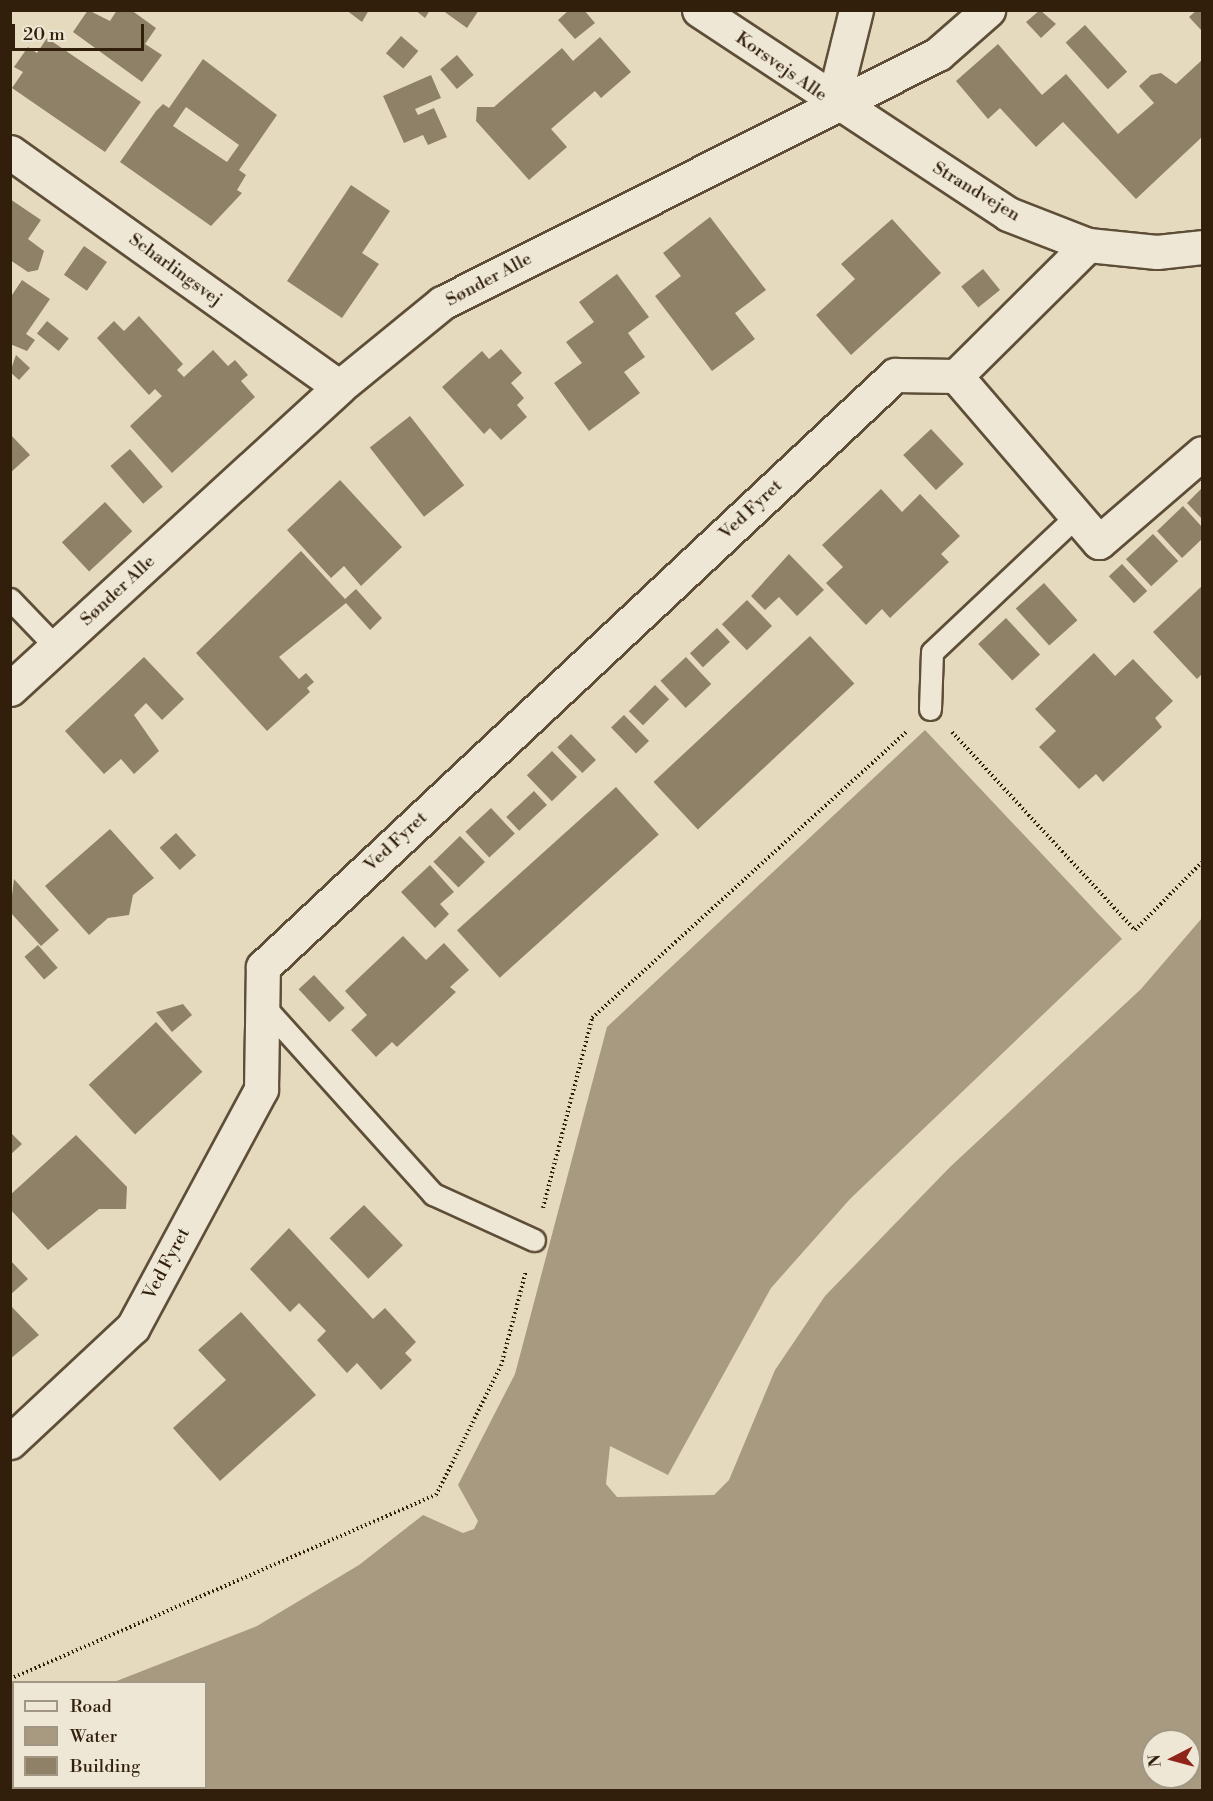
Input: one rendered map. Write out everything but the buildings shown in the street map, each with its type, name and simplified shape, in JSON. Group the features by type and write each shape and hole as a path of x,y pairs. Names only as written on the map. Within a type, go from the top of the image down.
{"street":[{"name":"Korsvejs Alle","path":"699,10 833,103"},
{"path":"833,103 856,10"},
{"name":"Sønder Alle","path":"10,689 339,387 442,303 833,103 938,54 988,10"},
{"name":"Strandvejen","path":"833,103 1008,214 1088,244 1157,252 1203,247"},
{"name":"Scharlingsvej","path":"10,152 339,387"},
{"path":"1088,244 956,376 1074,518 1099,542 1203,453"},
{"name":"Ved Fyret","path":"10,1442 133,1327 261,1089 263,967 895,375 956,376"}],"lane":[{"path":"930,709 932,652 1074,518"},
{"path":"10,599 56,647"},
{"path":"262,1004 433,1194 534,1240"}],"path":[{"path":"10,1680 436,1495 501,1366 592,1018 930,709 1135,930 1203,862"}],"water":[{"path":"925,730 1122,939 850,1199 771,1288 668,1475 610,1446 606,1484 617,1497 714,1495 729,1480 775,1370 825,1296 950,1167 1141,989 1202,918 1202,1790 11,1790 12,1770 12,1789 207,1789 207,1681 117,1681 257,1626 359,1565 423,1515 463,1533 474,1529 478,1521 458,1485 515,1374 607,1027"}]}
